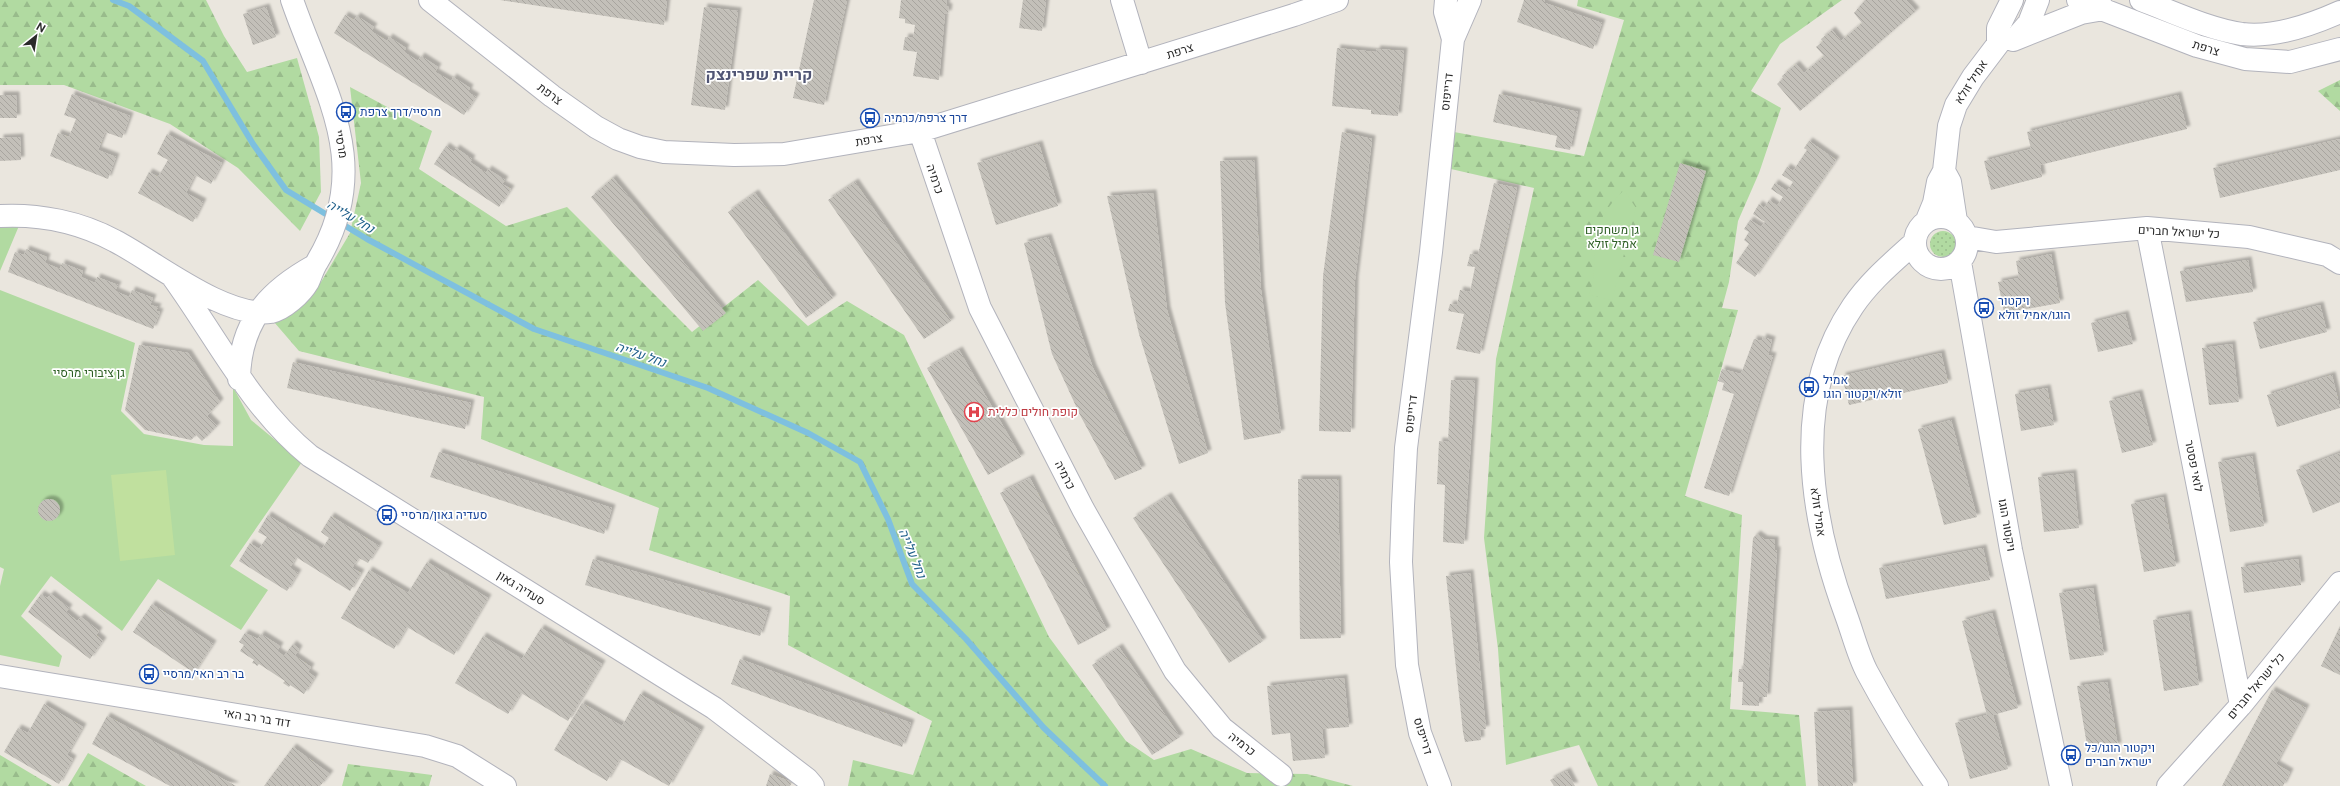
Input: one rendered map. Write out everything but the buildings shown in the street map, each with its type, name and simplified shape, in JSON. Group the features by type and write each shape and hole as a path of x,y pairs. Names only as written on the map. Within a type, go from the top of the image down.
{"street":[{"name":"מרסיי","path":"239,379 242,349 246,334 258,312 280,287 314,266 333,233 344,192 344,160 336,122 292,0"},
{"name":"צרפת","path":"430,0 596,127 618,139 640,147 664,152 734,155 784,154 920,132 1337,0"},
{"path":"1122,0 1141,63"},
{"name":"דרייפוס","path":"1446,0 1445,12 1453,39"},
{"name":"דרייפוס","path":"1440,786 1420,734 1410,687 1403,626 1401,562 1406,448 1430,252 1453,39 1470,0"},
{"path":"1997,0 2003,37 2081,13 2105,9"},
{"name":"אמיל זולא","path":"1927,220 1934,202 1938,182 1944,171 1949,126 1956,106 1973,77 2003,37 2012,0"},
{"name":"אמיל זולא","path":"2003,37 2029,23 2038,0"},
{"name":"צרפת","path":"2078,0 2105,9 2197,46 2245,59 2290,62 2340,49"},
{"name":"צרפת","path":"2140,0 2206,24 2243,34 2287,32 2340,12"},
{"name":"כרמיה","path":"920,132 980,308 1082,509 1175,671 1222,728 1281,775"},
{"name":"אמיל זולא","path":"1944,171 1950,182 1962,229"},
{"path":"0,216 21,215 44,218 93,231 133,250 172,276 221,301 258,312"},
{"path":"1942,216 1962,229 1967,246 1960,262 1951,267 1942,269 1931,268 1921,261 1916,252 1914,243 1918,230 1927,220 1942,216"},
{"name":"כל ישראל חברים","path":"1962,229 1996,242 2147,228 2249,236 2327,255 2340,263"},
{"name":"לואי פסטר","path":"2147,228 2241,705"},
{"name":"אמיל זולא","path":"1914,243 1863,292 1846,318 1831,347 1815,402 1813,462 1818,521 1824,550 1866,671 1937,786"},
{"name":"ויקטור הוגו","path":"1960,262 2011,550 2061,786"},
{"path":"172,276 198,312 239,379"},
{"name":"סעדיה גאון","path":"239,379 270,419 288,438 310,456 714,708 807,779 813,786"},
{"name":"כל ישראל חברים","path":"2168,786 2241,705 2340,583"},
{"name":"דוד בר רב האי","path":"0,676 425,746 457,756 505,786"}],"green space":[{"path":"0,0 206,0 224,36 247,72 297,58 319,137 321,192 300,231 238,168 170,124 64,85 0,85"},
{"path":"1578,0 1842,0 1780,44 1751,91 1781,108 1759,173 1738,221 1729,282 1722,308 1738,310 1685,496 1742,515 1730,709 1799,715 1806,786 1598,786 1579,745 1506,765 1498,649 1484,538 1496,359 1534,188 1451,169 1454,132 1584,156 1624,20 1577,6"},
{"path":"2340,80 2340,111 2318,91"},
{"path":"350,87 432,131 419,169 506,226 567,207 692,332 758,280 808,326 847,301 904,335 1049,637 1126,741 1154,760 1191,749 1247,773 1307,774 1353,786 848,786 853,760 913,775 932,721 788,645 790,596 649,550 659,508 481,439 484,397 299,351 274,322 321,282 350,233 361,183"},
{"name":"גן משחקים אמיל זולא","path":"1624,190 1636,208 1612,300 1589,295 1593,278 1596,232 1607,209"},
{"path":"21,221 0,271 0,226"},
{"path":"1943,231 1952,235 1956,244 1952,253 1943,257 1934,253 1930,244 1934,235"},
{"name":"גן ציבורי מרסיי","path":"0,290 135,343 121,411 144,434 204,445 233,446 233,387 251,420 302,462 230,566 268,590 241,630 158,579 122,631 51,576 21,616 62,656 59,667 0,655 0,586 4,569 0,567"},
{"path":"166,470 175,555 120,561 111,475"},
{"path":"88,753 146,786 68,786"},
{"path":"0,755 52,786 0,786"},
{"path":"348,764 432,775 429,786 342,786"}],"waterway":[{"name":"נחל עלייה","path":"113,0 129,6 203,61 253,144 286,190 367,239 534,329 708,388 808,433 860,462 888,519 912,584 966,639 1044,728 1105,786"}],"place":[{"name":"מרסיי/דרך צרפת","path":"346,112"},
{"name":"דרך צרפת/כרמיה","path":"870,118"},
{"name":"ויקטור הוגו/אמיל זולא","path":"1984,308"},
{"name":"אמיל זולא/ויקטור הוגו","path":"1809,387"},
{"name":"קופת חולים כללית","path":"974,412"},
{"name":"סעדיה גאון/מרסיי","path":"387,515"},
{"name":"בר רב האי/מרסיי","path":"149,674"},
{"name":"ויקטור הוגו/כל ישראל חברים","path":"2071,755"}],"district":[{"name":"קריית שפרינצק","path":"759,74"}]}
